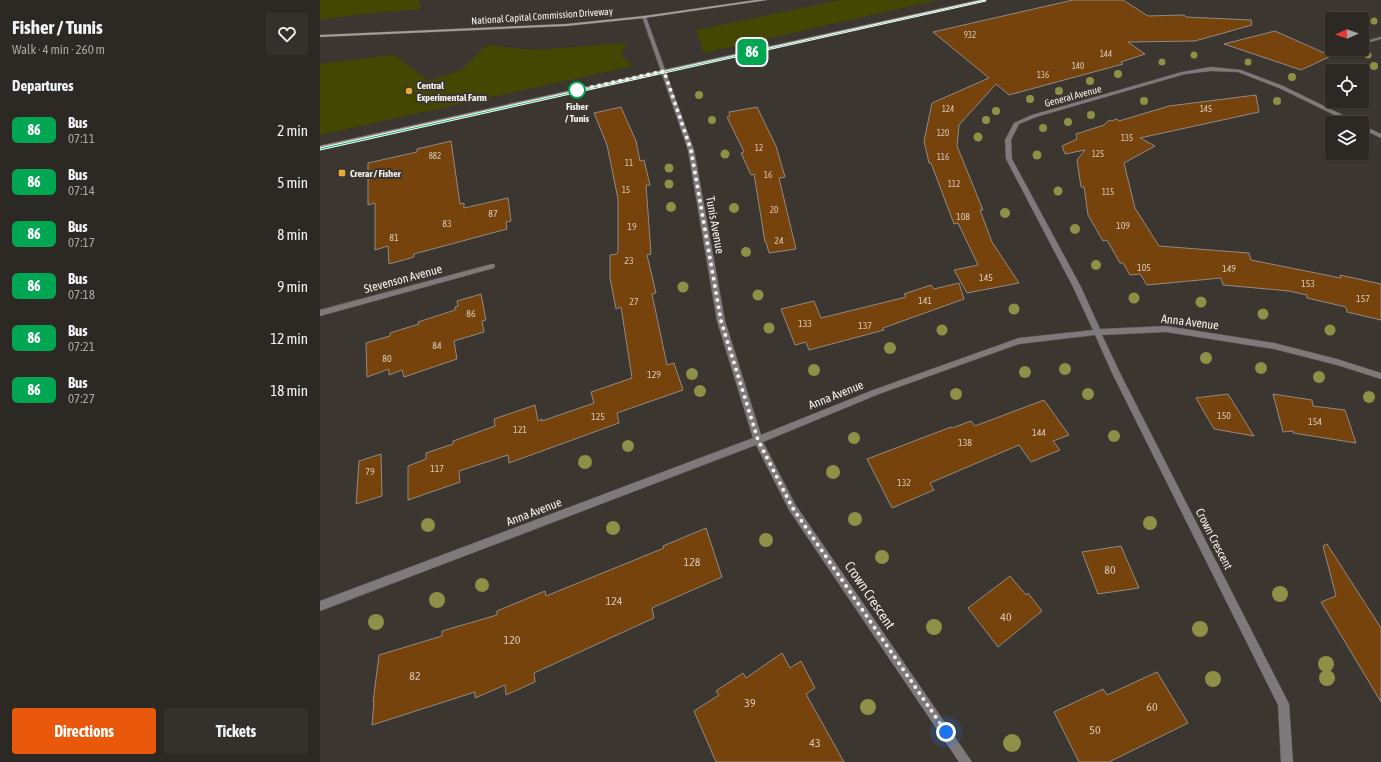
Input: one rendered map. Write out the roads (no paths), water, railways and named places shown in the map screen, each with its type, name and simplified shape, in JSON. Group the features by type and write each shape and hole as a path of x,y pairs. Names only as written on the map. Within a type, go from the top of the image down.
{"main road":[{"name":"National Capital Commission Driveway","path":"320,36 566,25 644,17 765,0"},
{"path":"320,148 985,0"}],"street":[{"name":"Tunis Avenue","path":"644,17 691,150 721,321 758,440"},
{"path":"1369,41 1381,38"},
{"name":"General Avenue","path":"1098,332 1077,286 1009,158 1008,140 1017,123 1053,110 1099,99 1184,73 1211,69 1239,71 1281,87 1341,116"},
{"path":"1369,130 1381,136"},
{"name":"Stevenson Avenue","path":"320,313 492,266"},
{"name":"Anna Avenue","path":"320,606 758,440 876,392 1019,341 1098,332 1166,329 1274,346 1337,362 1381,376"},
{"name":"Crown Crescent","path":"1098,332 1117,375 1283,704 1287,762"},
{"name":"Crown Crescent","path":"758,440 792,507 966,762"}],"place":[{"name":"Fisher / Tunis","path":"577,90"},
{"name":"Central Experimental Farm","path":"409,91"},
{"name":"Crerar / Fisher","path":"342,173"}]}
